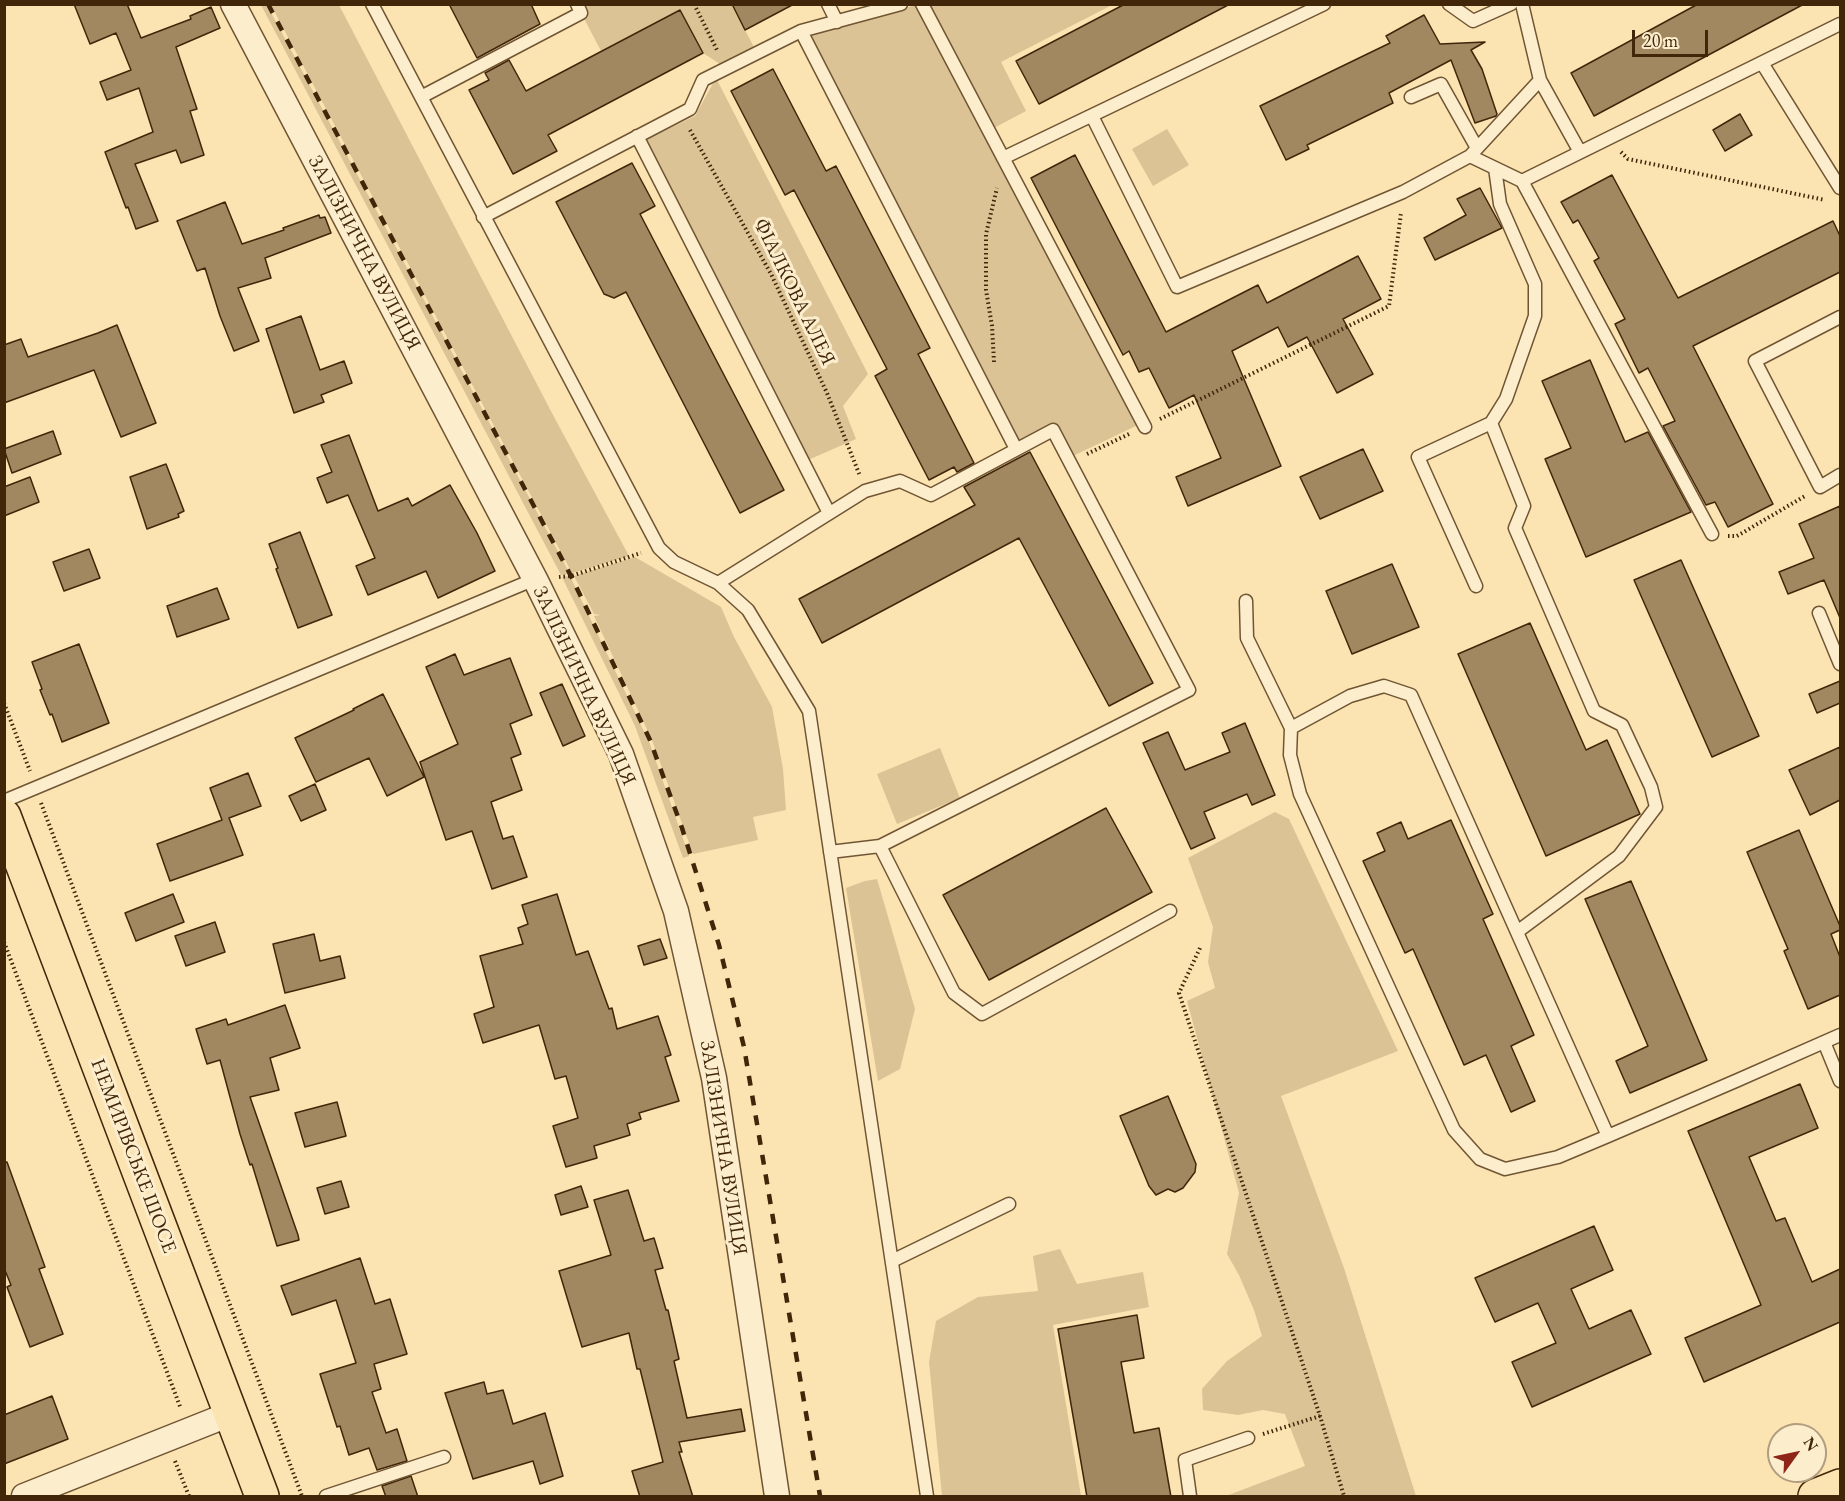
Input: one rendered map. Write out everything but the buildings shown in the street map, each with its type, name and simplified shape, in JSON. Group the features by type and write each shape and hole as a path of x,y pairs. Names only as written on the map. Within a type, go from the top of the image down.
{"main road":[{"name":"НЕМИРІВСЬКЕ ШОСЕ","path":"4,816 262,1497"},
{"path":"1815,1497 1840,1486"}],"street":[{"name":"ЗАЛІЗНИЧНА ВУЛИЦЯ","path":"233,4 535,579 621,754 676,911 714,1078 777,1497"},
{"path":"24,1497 230,1414"}],"lane":[{"path":"372,4 659,548 674,562 718,583 748,610 809,711 927,1497"},
{"path":"421,97 581,14 577,4"},
{"path":"828,4 837,22"},
{"path":"483,217 690,109 703,80 726,68 801,31 901,4"},
{"path":"922,4 1145,427"},
{"path":"1003,158 1324,4"},
{"path":"1449,4 1473,21 1511,4"},
{"path":"1522,4 1540,80 1581,152"},
{"path":"1522,181 1840,24"},
{"path":"801,31 1016,449"},
{"path":"1762,63 1840,188"},
{"path":"1092,116 1177,287 1403,192 1474,152 1540,80"},
{"path":"1411,97 1441,84 1474,152 1495,168 1522,181 1712,534"},
{"path":"637,136 830,513"},
{"path":"1476,586 1418,457 1491,423 1506,399 1535,316 1536,284 1500,204 1495,168"},
{"path":"1840,317 1755,361 1820,486 1840,475"},
{"path":"1491,423 1524,506 1515,528 1594,711 1622,725 1651,787 1656,807 1619,856 1517,932"},
{"path":"718,583 865,491 900,481 931,495 1053,430 1189,690 880,846 830,852"},
{"path":"4,801 535,579"},
{"path":"1246,601 1247,638 1291,729 1290,755 1300,794 1454,1130 1480,1159 1505,1169 1558,1157 1840,1035"},
{"path":"1819,613 1840,664"},
{"path":"1291,729 1350,696 1384,686 1411,695 1608,1136"},
{"path":"880,846 954,993 982,1014 1170,911"},
{"path":"1824,1042 1840,1081"},
{"path":"892,1261 1009,1204"},
{"path":"1190,1497 1185,1460 1248,1438"},
{"path":"326,1497 444,1457"}],"path":[{"path":"693,4 726,68"},
{"name":"ФІАЛКОВА АЛЕЯ","path":"681,113 771,274 827,393 865,491"},
{"path":"1607,139 1628,159 1829,201"},
{"path":"991,400 994,343 986,290 986,234 1003,158"},
{"path":"1070,462 1389,306 1403,192"},
{"path":"1712,534 1737,536 1820,486"},
{"path":"535,579 572,576 659,548"},
{"path":"4,703 302,1497"},
{"path":"42,834 51,830"},
{"path":"4,942 189,1430 172,1454 189,1497"},
{"path":"1200,948 1179,993 1320,1416 1344,1497"},
{"path":"1248,1438 1320,1416"}],"shaded area":[{"path":"261,5 267,5 570,574 561,575"},
{"path":"271,5 339,5 629,556 572,573"},
{"path":"577,5 732,5 757,53 726,68 703,53 680,10 601,51"},
{"path":"916,5 1140,424 1073,456 1056,424 1018,443 808,34"},
{"path":"929,5 1112,5 1001,62 1026,111 992,129"},
{"path":"716,78 868,374 843,406 856,439 808,460 643,141 695,116"},
{"path":"1167,129 1189,165 1153,186 1132,149"},
{"path":"635,557 721,607 734,637 772,707 783,769 786,810 753,817 758,840 693,854 652,740 594,616 601,615 594,614 574,576"},
{"path":"570,576 650,744 689,856 683,858 635,726 562,577"},
{"path":"940,748 960,798 897,824 877,774"},
{"path":"1275,812 1289,819 1398,1051 1281,1096 1344,1268 1416,1496 1226,1496 1305,1466 1285,1414 1263,1410 1238,1415 1203,1410 1202,1389 1227,1361 1262,1336 1254,1310 1227,1254 1239,1193 1187,1001 1215,988 1208,962 1213,927 1188,858"},
{"path":"877,879 915,1009 900,1069 878,1081 846,888"},
{"path":"1060,1249 1077,1284 1143,1272 1149,1307 1053,1325 1081,1496 942,1496 929,1362 936,1321 978,1297 1038,1291 1033,1256"}],"railway":[{"path":"268,4 571,576 650,740 682,828 719,945 744,1047 820,1496"}]}
